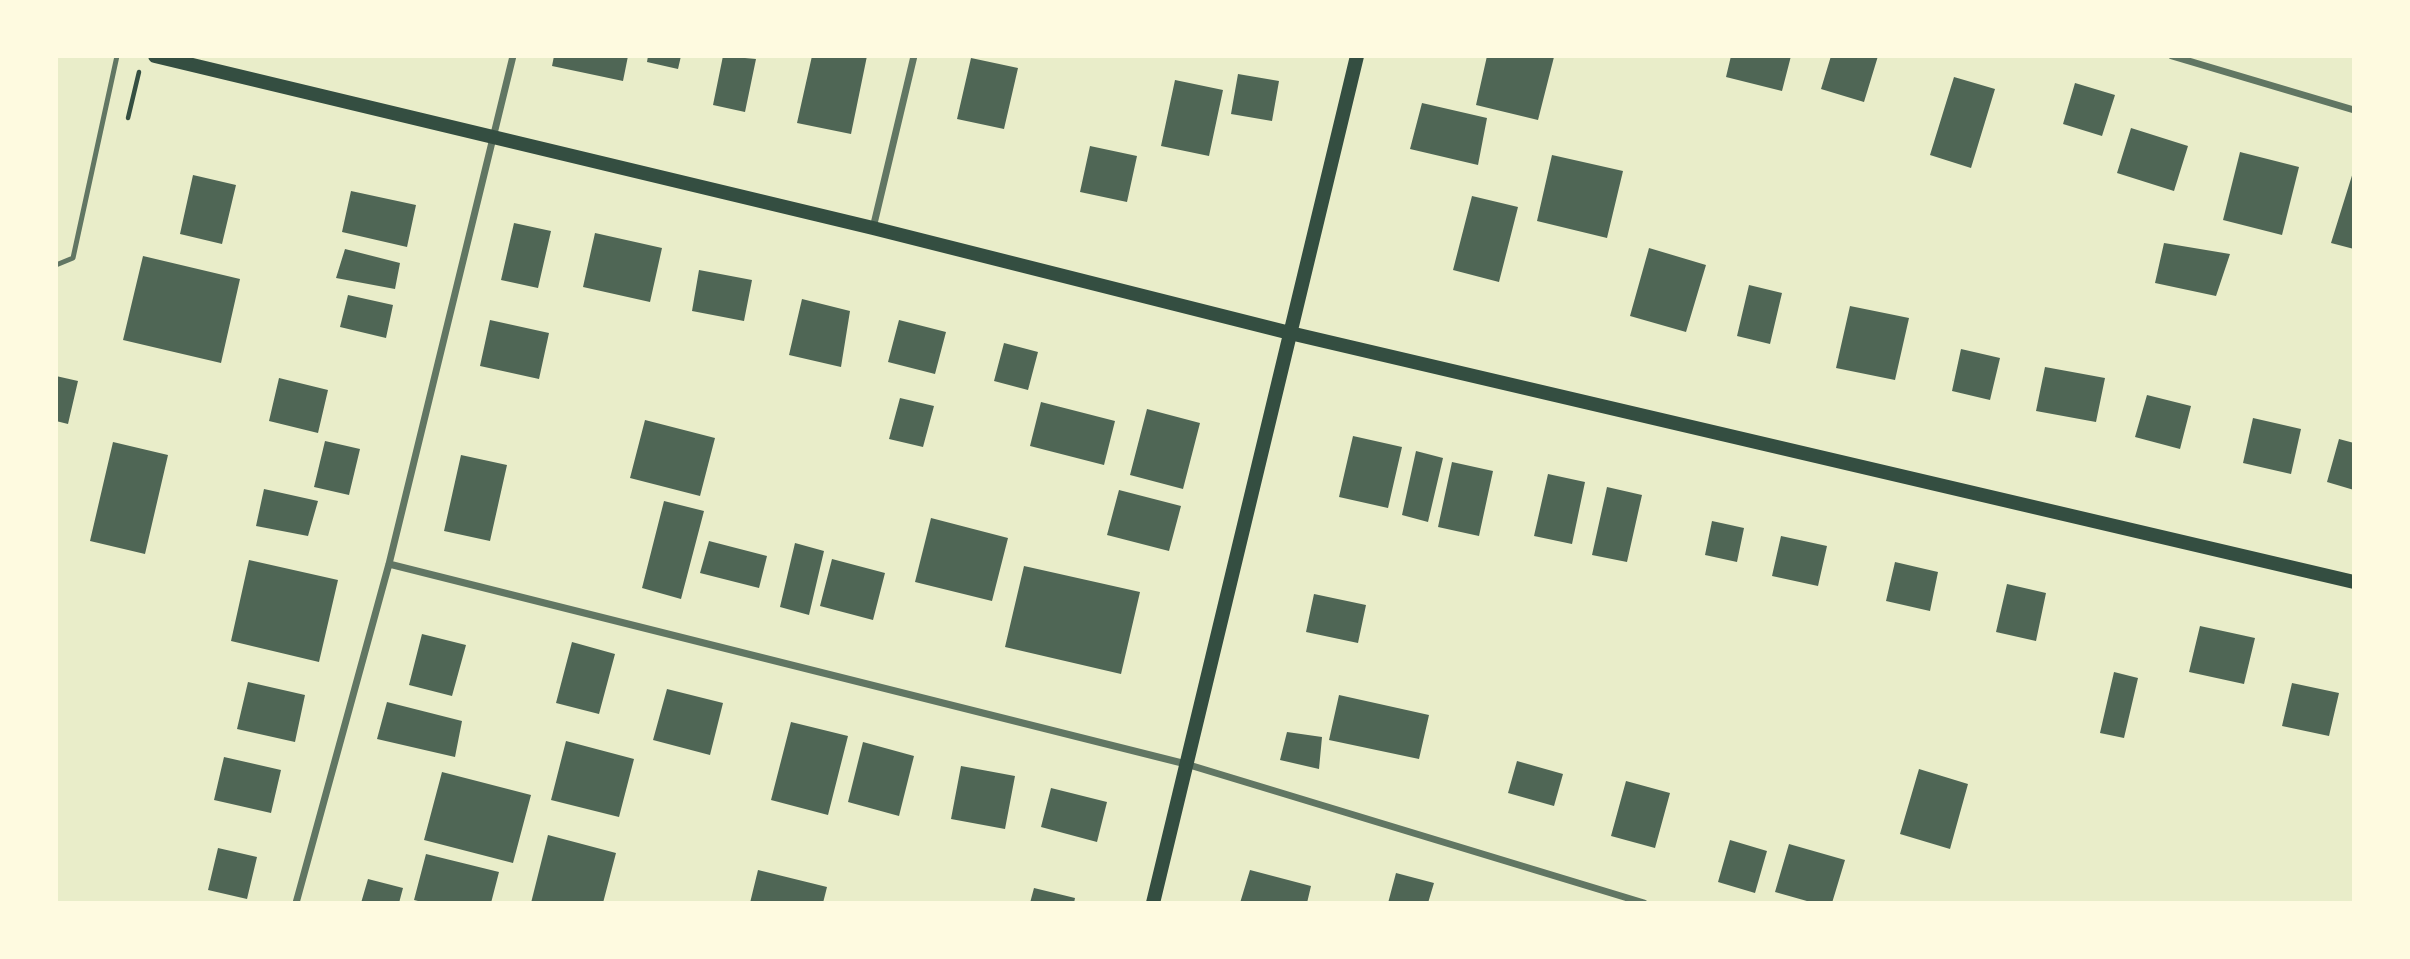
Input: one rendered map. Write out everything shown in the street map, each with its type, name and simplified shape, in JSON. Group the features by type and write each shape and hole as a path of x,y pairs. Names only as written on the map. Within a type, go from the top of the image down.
{"main road":[{"path":"155,56 873,228 1290,333 2354,582"},
{"path":"1153,903 1357,56"}],"street":[{"path":"296,903 389,564 513,56"},
{"path":"873,228 914,56"},
{"path":"2172,56 2354,110"},
{"path":"389,564 1186,764 1644,903"}],"lane":[{"path":"56,265 73,258 117,56"}],"path":[{"path":"125,130 140,68"}],"building":[{"path":"554,56 628,56 623,81 552,66"},
{"path":"648,56 681,56 678,69 647,62"},
{"path":"723,56 756,59 745,112 713,105"},
{"path":"812,56 867,56 851,134 797,123"},
{"path":"1487,56 1554,57 1538,120 1476,105"},
{"path":"1731,56 1791,56 1782,91 1726,77"},
{"path":"1831,56 1878,56 1864,102 1821,89"},
{"path":"971,58 1018,68 1004,129 957,119"},
{"path":"1238,74 1279,81 1272,121 1231,114"},
{"path":"1954,77 1995,89 1971,168 1930,155"},
{"path":"1175,80 1223,90 1209,156 1161,146"},
{"path":"2075,83 2115,95 2102,136 2063,124"},
{"path":"1422,103 1487,118 1478,165 1410,149"},
{"path":"2131,128 2188,146 2174,191 2117,173"},
{"path":"1090,146 1137,156 1127,202 1080,192"},
{"path":"2240,152 2299,167 2282,235 2223,220"},
{"path":"1552,155 1623,171 1607,238 1537,221"},
{"path":"2354,169 2354,249 2331,243"},
{"path":"193,175 236,185 222,244 180,234"},
{"path":"351,191 416,205 407,247 342,232"},
{"path":"1472,196 1518,207 1499,282 1453,270"},
{"path":"514,223 551,231 538,288 501,280"},
{"path":"595,233 662,248 650,302 583,287"},
{"path":"2164,243 2230,254 2216,296 2155,283"},
{"path":"1649,248 1706,265 1686,332 1630,316"},
{"path":"345,249 400,263 395,289 336,278"},
{"path":"143,256 240,279 221,363 123,340"},
{"path":"699,270 752,280 744,321 692,311"},
{"path":"1749,285 1782,293 1770,344 1737,336"},
{"path":"348,295 393,305 386,338 340,327"},
{"path":"802,299 850,311 841,367 789,355"},
{"path":"1850,306 1909,318 1895,380 1836,368"},
{"path":"490,320 549,333 539,379 480,366"},
{"path":"899,320 946,332 935,374 888,362"},
{"path":"1004,343 1038,352 1028,390 994,381"},
{"path":"1961,349 2000,358 1990,400 1952,391"},
{"path":"2045,367 2105,378 2096,422 2036,411"},
{"path":"56,376 78,381 68,424 56,421"},
{"path":"279,378 328,390 318,433 269,421"},
{"path":"2147,395 2191,406 2180,449 2135,437"},
{"path":"900,398 934,406 923,447 889,439"},
{"path":"1041,402 1115,421 1104,465 1030,446"},
{"path":"1147,409 1200,423 1183,489 1130,475"},
{"path":"2253,418 2301,429 2291,474 2243,463"},
{"path":"645,420 715,438 700,496 630,478"},
{"path":"1353,436 1402,447 1388,508 1339,497"},
{"path":"2339,439 2354,443 2354,490 2327,482"},
{"path":"325,441 360,449 349,495 314,487"},
{"path":"113,442 168,455 145,554 90,541"},
{"path":"1416,451 1443,458 1428,522 1402,515"},
{"path":"461,455 507,465 490,541 444,531"},
{"path":"1452,462 1493,471 1479,536 1438,527"},
{"path":"1548,474 1585,482 1572,544 1534,536"},
{"path":"1607,487 1642,495 1627,562 1592,555"},
{"path":"264,489 318,501 308,536 256,526"},
{"path":"1119,490 1181,506 1169,551 1107,535"},
{"path":"664,501 704,511 681,599 642,588"},
{"path":"931,518 1008,538 992,601 915,582"},
{"path":"1712,521 1744,528 1737,562 1705,555"},
{"path":"1781,536 1827,546 1818,586 1772,576"},
{"path":"709,541 767,556 759,588 700,573"},
{"path":"795,543 824,551 809,615 780,607"},
{"path":"832,559 885,573 873,620 820,606"},
{"path":"249,560 338,580 319,662 231,641"},
{"path":"1895,562 1938,572 1930,611 1886,601"},
{"path":"1024,566 1140,592 1121,674 1005,647"},
{"path":"2007,584 2046,593 2036,641 1996,632"},
{"path":"1314,594 1366,605 1358,643 1306,632"},
{"path":"2200,626 2255,638 2244,684 2189,672"},
{"path":"422,634 466,645 452,696 409,685"},
{"path":"572,642 615,654 599,714 556,703"},
{"path":"2114,672 2138,678 2124,738 2100,733"},
{"path":"248,682 305,695 295,742 237,729"},
{"path":"2292,683 2339,693 2329,736 2282,726"},
{"path":"667,689 723,703 710,755 653,740"},
{"path":"1339,695 1429,715 1419,759 1329,740"},
{"path":"387,702 462,721 455,757 377,739"},
{"path":"791,722 848,736 828,815 771,800"},
{"path":"1287,732 1322,737 1319,769 1280,760"},
{"path":"566,741 634,759 619,817 551,800"},
{"path":"863,742 914,756 899,816 848,802"},
{"path":"224,757 281,770 271,813 214,800"},
{"path":"1517,761 1563,774 1554,806 1508,793"},
{"path":"961,766 1015,776 1005,829 951,819"},
{"path":"1919,769 1968,784 1950,849 1900,834"},
{"path":"442,772 531,795 513,863 424,840"},
{"path":"1626,781 1670,793 1655,848 1611,836"},
{"path":"1051,788 1107,802 1097,842 1041,827"},
{"path":"548,835 616,853 603,903 531,903"},
{"path":"1730,840 1767,851 1755,893 1718,882"},
{"path":"1789,844 1845,860 1832,903 1814,903 1775,892"},
{"path":"218,848 257,857 247,899 208,890"},
{"path":"426,854 499,872 491,903 426,903 414,900"},
{"path":"758,870 827,887 823,903 750,903"},
{"path":"1250,870 1311,886 1307,903 1240,903"},
{"path":"1396,873 1434,883 1428,903 1388,903"},
{"path":"368,879 403,888 399,903 361,903"},
{"path":"1034,888 1075,898 1074,903 1030,903"}]}
